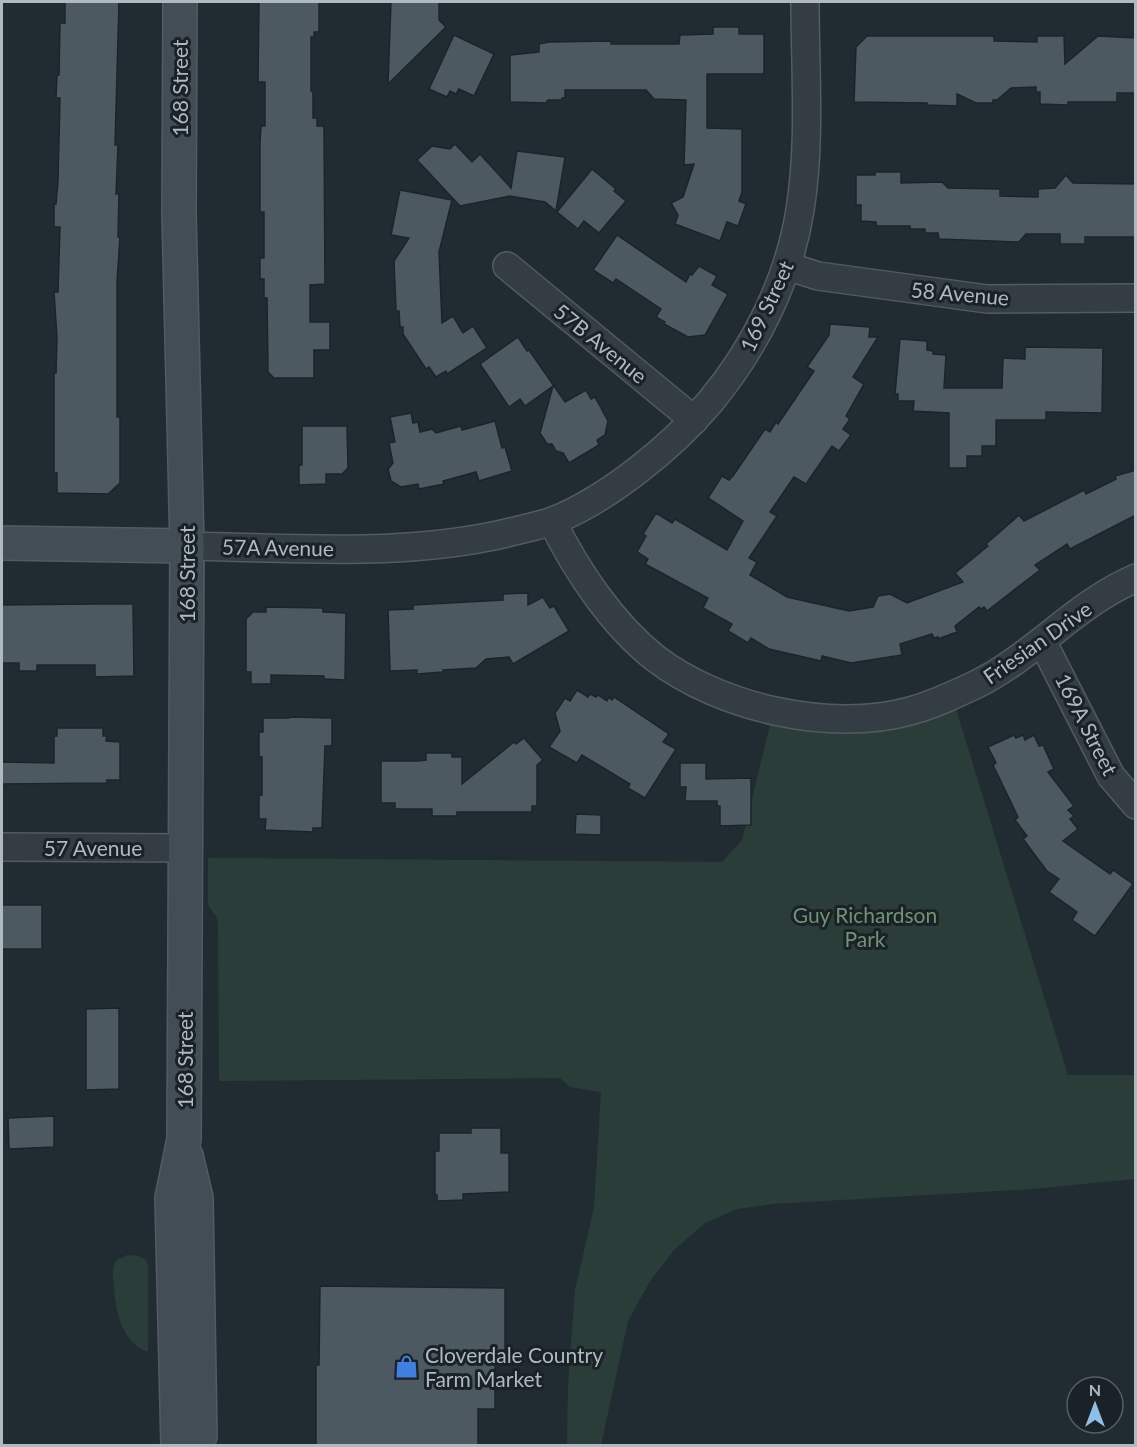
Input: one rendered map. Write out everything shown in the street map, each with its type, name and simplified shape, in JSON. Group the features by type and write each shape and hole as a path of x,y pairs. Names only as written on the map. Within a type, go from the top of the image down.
{"main road":[{"name":"168 Street","path":"178,1446 172,1198 183,1146 187,546 179,213 180,2"},
{"name":"57A Avenue","path":"2,543 187,546"},
{"name":"168 Street","path":"183,1146 196,1198 200,1446"}],"street":[{"name":"169 Street","path":"552,521 591,501 663,450 694,420 725,384 750,345 787,266 800,213 808,119 805,2"},
{"name":"57B Avenue","path":"507,266 694,420"},
{"name":"58 Avenue","path":"787,266 818,276 987,299 1136,298"},
{"name":"57A Avenue","path":"187,546 366,549 434,545 494,536 552,521"},
{"name":"Friesian Drive","path":"552,521 567,552 608,610 627,632 655,658 686,677 721,694 776,712 815,717 873,717 909,711 944,699 979,683 1013,663 1106,593 1136,578"},
{"name":"169A Street","path":"1042,641 1111,776 1136,805"},
{"name":"57 Avenue","path":"2,847 185,848"}],"green space":[{"name":"Guy Richardson Park","path":"956,709 1068,1075 1135,1075 1135,1179 1032,1189 772,1204 737,1209 705,1223 674,1250 650,1281 628,1321 601,1445 567,1445 568,1385 575,1290 594,1207 601,1092 570,1087 560,1078 219,1081 218,923 208,903 208,858 722,862 742,840 770,725 806,730 859,732 912,724"},
{"path":"127,1255 143,1258 148,1266 148,1352 139,1348 126,1334 116,1307 113,1269 117,1260"}],"building":[{"path":"65,2 119,2 115,145 118,145 116,194 119,194 118,237 120,237 117,282 117,417 120,417 120,483 108,494 57,493 57,473 54,473 54,373 56,373 57,338 54,292 58,292 60,227 54,227 54,204 56,204 58,181 60,98 56,98 60,23 65,23"},
{"path":"259,2 319,2 319,32 314,32 314,37 311,37 311,91 313,91 313,118 317,118 317,126 324,126 325,284 310,285 310,322 330,322 330,350 314,350 314,378 274,378 268,372 267,298 264,298 264,279 260,279 260,258 264,258 264,212 260,212 260,142 261,126 265,126 265,82 258,82"},
{"path":"391,2 439,2 439,20 446,27 388,84"},
{"path":"713,27 739,27 739,34 764,34 764,74 707,74 707,128 742,129 742,192 739,201 746,204 738,226 727,222 720,241 675,224 678,215 671,203 683,197 694,164 684,165 686,100 654,99 646,90 565,90 565,98 562,100 548,100 546,103 510,102 510,55 539,52 539,44 611,41 611,44 679,44 680,35 713,34"},
{"path":"454,35 494,54 474,96 459,89 456,94 450,91 447,97 429,89"},
{"path":"867,36 994,36 994,41 1037,42 1037,36 1064,36 1065,64 1098,36 1136,38 1136,93 1117,93 1117,102 1068,102 1068,105 1040,104 1040,92 1036,92 1036,87 1011,88 997,100 993,100 993,103 976,103 957,94 957,106 927,105 927,103 854,102 856,47"},
{"path":"455,144 472,162 480,154 511,188 517,151 565,157 556,211 545,202 510,196 460,206 417,160 432,146 450,149"},
{"path":"592,169 616,189 614,191 626,201 599,233 584,221 578,229 557,212"},
{"path":"875,172 901,172 901,183 942,182 948,188 1000,189 1000,196 1038,197 1038,189 1055,188 1066,175 1073,183 1136,184 1136,237 1085,237 1085,244 1060,244 1060,234 1026,234 1019,242 939,239 938,233 925,233 925,229 910,229 910,226 876,226 876,222 861,221 861,205 856,205 856,175 875,175"},
{"path":"400,190 452,200 439,252 442,323 453,316 463,333 473,326 487,348 447,374 446,371 436,377 429,367 426,369 403,334 399,311 396,311 394,261 409,238 391,235"},
{"path":"617,235 686,282 690,274 692,275 699,266 717,276 712,285 728,294 705,335 688,337 664,324 665,322 656,317 661,309 616,279 613,283 593,270"},
{"path":"830,324 870,327 869,337 878,337 853,377 864,384 846,416 850,419 843,429 851,435 839,451 832,446 806,484 794,477 770,512 777,516 749,558 757,562 750,575 787,597 849,611 873,607 878,596 890,594 907,603 963,582 955,573 988,546 986,544 1019,515 1024,521 1084,490 1086,494 1116,479 1115,476 1136,470 1136,515 1070,549 1067,544 1035,565 1040,570 987,611 984,607 981,609 979,607 955,626 957,632 938,639 932,634 900,644 902,655 851,663 822,656 821,661 769,649 751,638 748,643 728,631 732,624 703,608 708,598 645,564 648,559 637,552 646,536 643,534 656,513 672,523 675,519 727,550 743,521 708,498 722,476 729,480 733,476 765,429 770,432 776,422 778,424 814,371 807,367 829,335"},
{"path":"518,337 565,402 586,390 591,399 595,397 608,421 605,435 597,440 599,445 569,463 563,453 556,451 552,444 547,444 540,433 553,386 525,406 520,399 509,407 480,364"},
{"path":"900,339 927,341 927,350 933,351 933,354 946,355 944,388 1002,388 1003,358 1025,359 1025,347 1103,348 1102,413 1046,412 1046,420 996,420 996,446 982,446 982,456 967,456 967,468 949,468 949,413 913,411 914,401 898,401 898,394 895,394"},
{"path":"411,413 413,423 418,422 420,432 432,429 436,433 461,426 462,430 495,421 502,448 505,447 512,471 479,481 476,472 443,481 444,484 419,489 418,484 401,487 391,481 388,469 393,463 389,443 395,442 390,417"},
{"path":"302,426 347,426 348,468 342,474 326,474 326,484 299,485 299,465 302,465"},
{"path":"528,593 528,605 543,597 550,608 554,606 569,631 513,664 509,657 486,659 476,668 443,670 443,672 417,674 417,670 390,671 388,610 413,609 413,605 503,600 503,594"},
{"path":"133,604 134,676 95,677 95,665 37,665 37,671 19,671 19,663 2,663 2,605"},
{"path":"266,607 323,608 323,612 346,613 345,680 324,679 324,676 271,675 271,684 251,684 251,672 246,672 246,619 253,612 266,612"},
{"path":"577,690 588,697 590,694 596,697 598,695 607,701 609,697 612,700 614,697 669,734 663,742 676,749 645,798 628,788 630,784 582,755 577,763 549,747 560,731 555,713 565,698 570,701"},
{"path":"263,718 332,718 332,746 325,746 322,828 313,828 313,832 265,830 266,819 259,819 259,795 262,795 262,757 259,757 259,732 263,732"},
{"path":"57,728 103,728 103,736 107,736 106,741 120,742 120,780 107,780 107,783 2,784 2,762 54,763 54,736 57,736"},
{"path":"1014,735 1016,738 1023,735 1025,740 1034,735 1039,746 1043,745 1054,769 1048,772 1074,806 1068,810 1074,816 1070,819 1078,829 1063,841 1110,874 1113,870 1133,884 1095,936 1072,920 1077,912 1049,892 1059,879 1047,871 1023,839 1027,836 1015,820 1018,817 993,765 996,763 988,747"},
{"path":"524,738 543,760 537,765 537,806 532,806 532,812 457,812 457,816 432,816 432,809 395,809 395,803 381,803 381,761 426,760 426,753 452,753 452,757 462,757 462,784 514,742 516,744"},
{"path":"680,763 706,763 706,779 751,778 751,825 720,826 720,806 717,806 717,801 685,801 686,787 680,787"},
{"path":"576,814 601,815 601,835 575,834"},
{"path":"2,905 42,905 42,949 2,949"},
{"path":"119,1008 119,1089 86,1090 86,1009"},
{"path":"54,1116 54,1147 9,1149 8,1118"},
{"path":"471,1128 501,1128 501,1153 509,1153 509,1192 463,1194 463,1200 437,1201 435,1151 439,1151 439,1133 471,1133"},
{"name":"Cloverdale Country Farm Market","path":"320,1286 505,1288 505,1364 495,1367 495,1409 478,1409 478,1446 316,1446 316,1365 319,1365"}],"place":[{"name":"Cloverdale Country Farm Market","path":"407,1366"}]}
